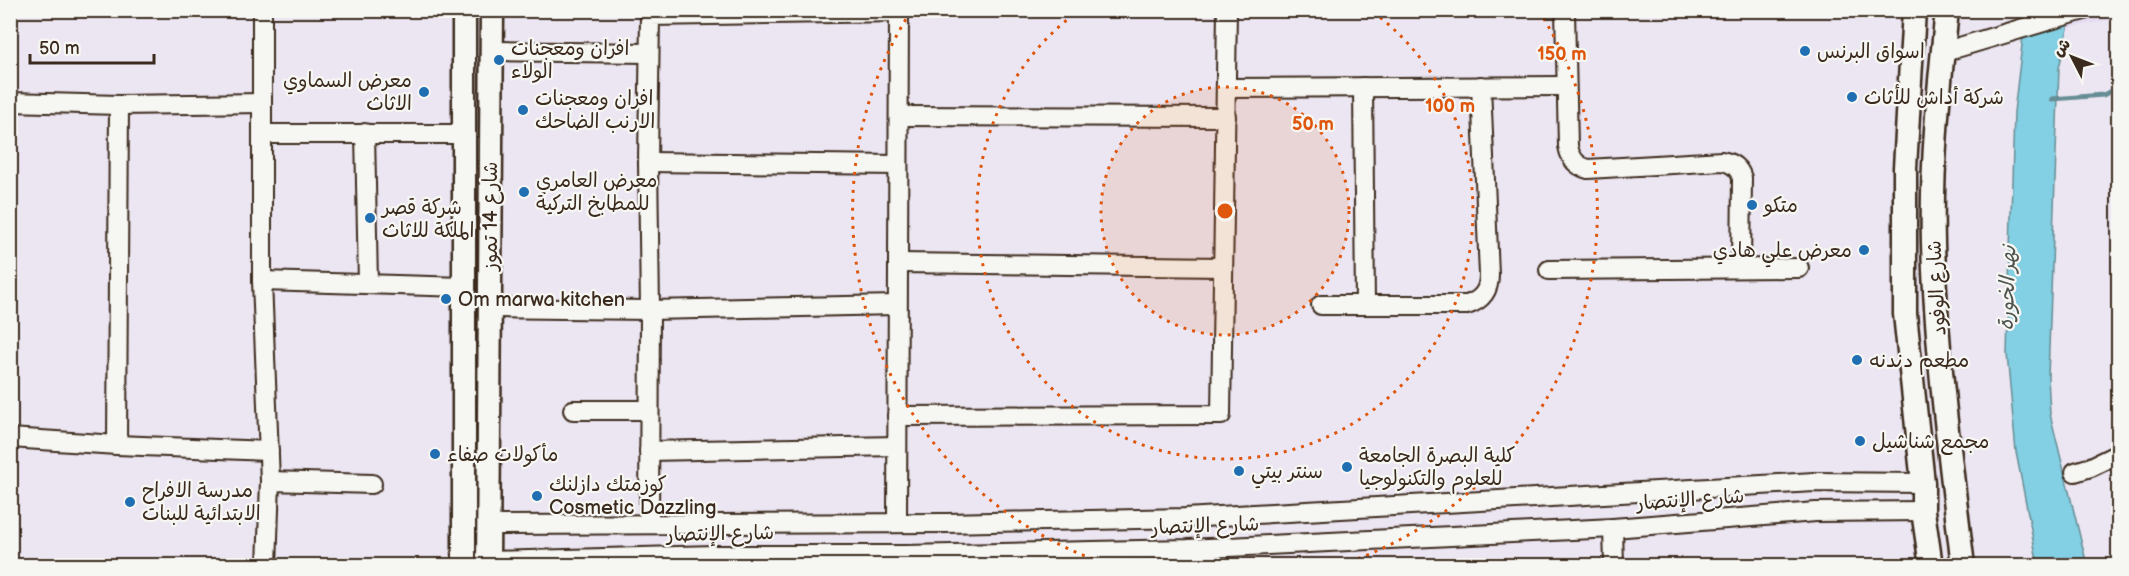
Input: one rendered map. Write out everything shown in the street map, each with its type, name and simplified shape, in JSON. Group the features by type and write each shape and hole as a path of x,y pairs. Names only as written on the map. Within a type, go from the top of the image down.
{"main road":[{"name":"شارع 14 تموز","path":"464,10 464,566"},
{"name":"شارع 14 تموز","path":"488,563 492,10"},
{"name":"شارع الوفود","path":"1914,10 1905,168 1905,314 1923,483 1923,511 1931,566"},
{"name":"شارع الوفود","path":"1947,10 1935,148 1933,240 1937,322 1963,566"}],"street":[{"path":"262,10 262,281 270,481 267,566"},
{"path":"897,416 1221,415 1227,10"},
{"path":"1565,10 1568,151 1574,161 1583,168 1594,169 1728,162 1737,168 1743,184 1741,268"},
{"path":"1943,52 2084,10"},
{"path":"649,524 650,16 899,11 897,523"},
{"path":"491,51 649,53"},
{"path":"1321,305 1467,305 1482,298 1489,275 1481,86"},
{"path":"1226,88 1565,86"},
{"path":"1363,87 1365,304"},
{"path":"10,102 119,105 262,103"},
{"path":"117,445 119,105"},
{"path":"899,116 1226,117"},
{"path":"365,133 368,284"},
{"path":"262,134 464,134"},
{"path":"648,162 898,165"},
{"path":"898,263 1223,267"},
{"path":"1549,270 1799,268"},
{"path":"262,281 464,287"},
{"path":"489,308 650,310 897,305"},
{"path":"573,410 649,411"},
{"path":"10,438 269,451"},
{"path":"649,451 897,446"},
{"path":"2075,472 2118,454"},
{"path":"270,481 372,484"},
{"path":"1814,482 1816,512"},
{"name":"شارع الإنتصار","path":"489,525 897,523 1185,518 1814,482 1923,483"},
{"name":"شارع الإنتصار","path":"488,563 583,558 904,560 1188,557 1816,512 1923,511"},
{"path":"582,525 583,558"},
{"path":"1613,528 1614,566"}],"shaded area":[{"path":"2072,11 2118,11 2118,18 2069,28"}],"water":[{"name":"نهر الخورة","path":"2030,11 2072,11 2059,68 2048,377 2050,414 2087,565 2038,565 2016,452 2007,354 2014,112 2024,28"}],"waterway":[{"path":"2052,99 2103,95 2118,88"}],"place":[{"name":"اسواق البرنس","path":"1805,51"},
{"name":"افران ومعجنات الولاء","path":"499,60"},
{"name":"معرض السماوي الاثاث","path":"424,92"},
{"name":"شركة أداش للأثاث","path":"1852,97"},
{"name":"افران ومعجنات الارنب الضاحك","path":"523,110"},
{"name":"معرض العامري للمطابخ التركية","path":"524,192"},
{"name":"متكو","path":"1752,205"},
{"name":"شركة قصر الملكة للاثاث","path":"370,218"},
{"name":"معرض علي هادي","path":"1864,250"},
{"name":"Om marwa kitchen","path":"446,299"},
{"name":"مطعم دندنه","path":"1857,360"},
{"name":"مجمع شناشيل","path":"1860,441"},
{"name":"مأكولات صفاء","path":"435,454"},
{"name":"كلية البصرة الجامعة للعلوم والتكنولوجيا","path":"1347,467"},
{"name":"سنتر بيتي","path":"1239,471"},
{"name":"كوزمتك دازلنك Cosmetic Dazzling","path":"537,496"},
{"name":"مدرسة اﻻفراح اﻻبتدائية للبنات","path":"130,502"}]}
